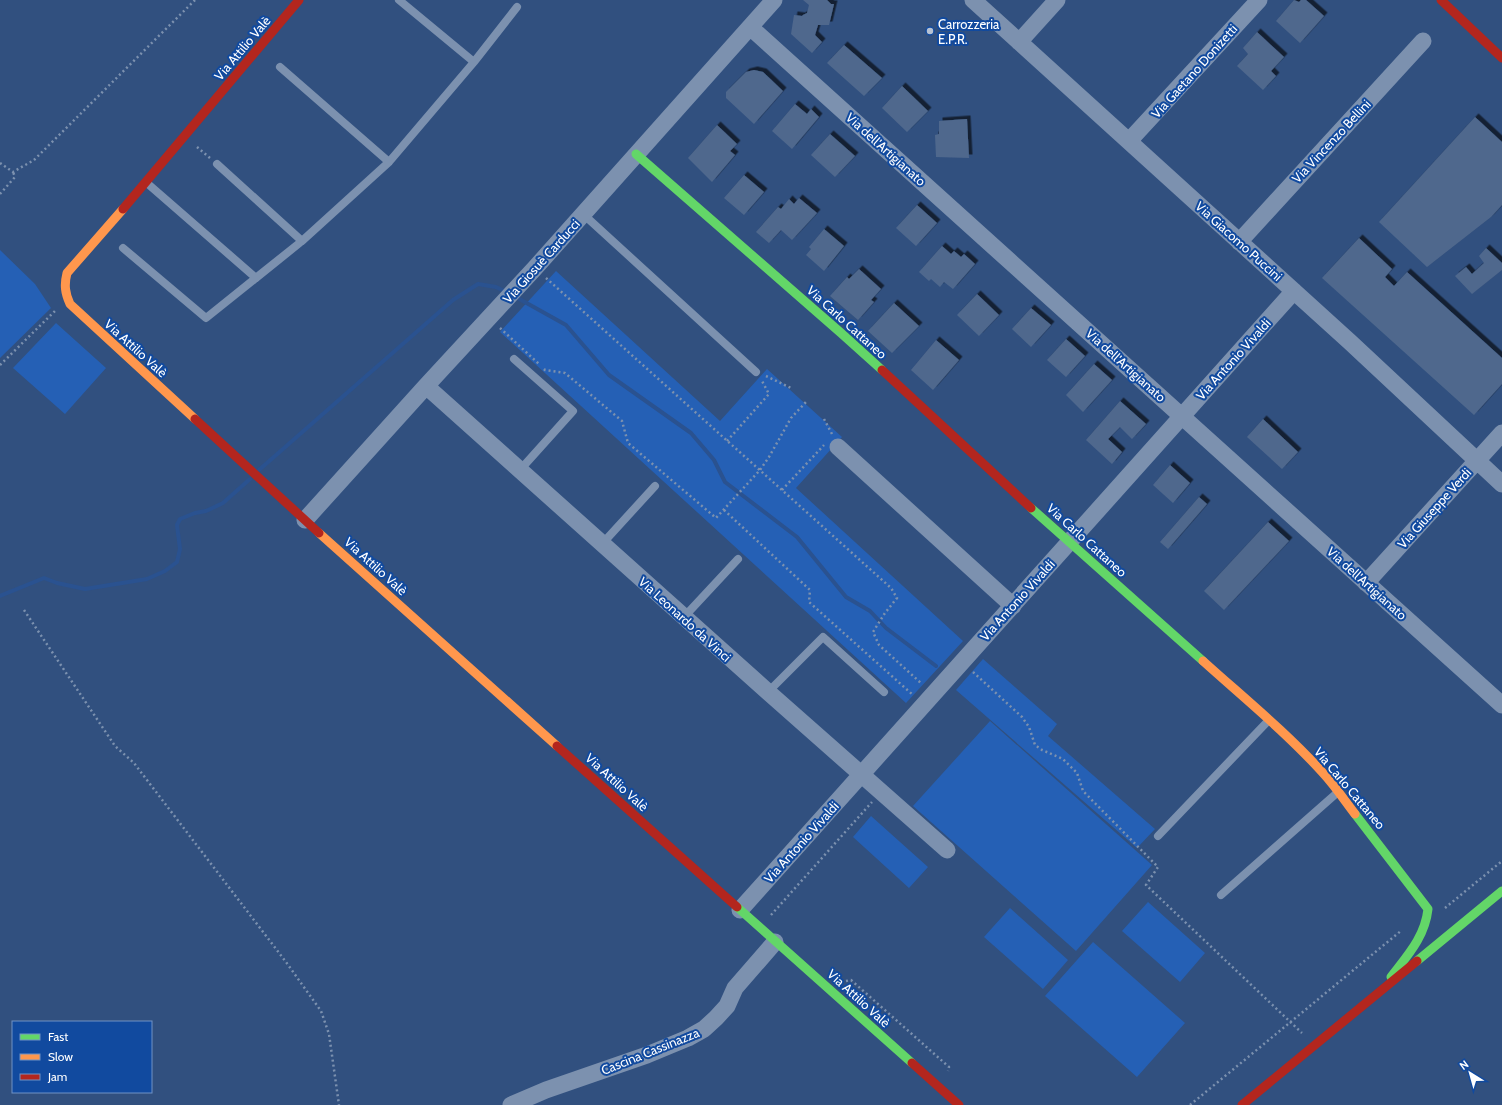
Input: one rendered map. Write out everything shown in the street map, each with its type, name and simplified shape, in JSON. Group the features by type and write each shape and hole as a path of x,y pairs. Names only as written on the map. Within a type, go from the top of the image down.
{"street":[{"name":"Via Attilio Valè","path":"299,0 146,183 67,273 64,284 65,295 70,304 305,520 959,1105"},
{"name":"Via Giosuè Carducci","path":"305,520 426,386 521,284 774,0"},
{"name":"Via Giacomo Puccini","path":"973,0 1294,291 1502,484"},
{"path":"1019,42 1057,0"},
{"name":"Via Gaetano Donizetti","path":"1129,141 1259,0"},
{"path":"1441,0 1502,58"},
{"name":"Via dell'Artigianato","path":"750,27 1502,705"},
{"name":"Via Vincenzo Bellini","path":"1239,242 1423,41"},
{"name":"Via Carlo Cattaneo","path":"636,154 841,333 1070,542 1269,720 1311,760 1338,791 1428,909"},
{"name":"Via Antonio Vivaldi","path":"740,910 1294,291"},
{"name":"Via Leonardo da Vinci","path":"426,386 684,618 946,850"},
{"name":"Via Giuseppe Verdi","path":"1366,583 1502,433"},
{"path":"838,447 1013,606"},
{"path":"1242,1105 1502,891"},
{"path":"1385,986 1422,934 1426,925 1428,909"},
{"name":"Cascina Cassinazza","path":"511,1105 546,1090 647,1055 688,1038 704,1029 727,1006 735,988 775,942"}],"lane":[{"path":"399,0 474,62"},
{"path":"123,248 206,318 302,241 389,162 474,62 517,7"},
{"path":"280,67 389,162"},
{"path":"217,164 302,241"},
{"path":"146,183 256,278"},
{"path":"583,214 756,372"},
{"path":"514,360 572,411 520,470"},
{"path":"602,544 655,486"},
{"path":"684,618 738,559"},
{"path":"768,692 822,636 884,692"},
{"path":"1158,836 1269,720"},
{"path":"1221,895 1338,791"}],"path":[{"path":"13,172 34,160 195,0"},
{"path":"185,136 217,164"},
{"path":"0,162 13,172 15,176 0,194"},
{"path":"535,268 891,588 897,598 873,632 879,645 928,700"},
{"path":"0,365 57,309"},
{"path":"489,318 546,370 565,373 622,421 628,443 716,518 760,470 791,418 806,402"},
{"path":"727,441 769,394 756,372"},
{"path":"756,372 791,388"},
{"path":"782,490 823,445 838,447"},
{"path":"724,510 810,590 809,602 928,700"},
{"path":"24,610 116,746 134,763 286,962 321,1011 329,1034 339,1105"},
{"path":"962,663 1022,717 1029,727 1035,745 1042,750 1063,759 1077,773 1083,791 1158,867 1146,884 1314,1045"},
{"path":"768,919 881,793"},
{"path":"1428,909 1444,909 1502,861"},
{"path":"1190,1105 1405,928"}],"shaded area":[{"path":"0,250 35,284 51,308 0,358"},
{"path":"556,271 720,421 767,369 842,437 796,488 963,641 906,703 500,332"},
{"path":"56,323 106,368 65,414 13,368"},
{"path":"983,659 1057,724 1048,736 1155,829 1137,848 956,690"},
{"path":"990,721 1152,865 1076,951 913,806"},
{"path":"871,816 928,867 909,888 853,837"},
{"path":"1148,902 1205,953 1180,982 1122,931"},
{"path":"1010,908 1068,960 1043,989 984,937"},
{"path":"1093,942 1185,1023 1137,1077 1045,996"}],"building":[{"path":"803,0 827,0 831,4 834,4 829,25 818,25 815,35 822,42 812,53 791,34 794,15 802,16 807,13 809,5"},
{"path":"1294,0 1299,2 1301,0 1306,0 1324,16 1300,43 1276,21"},
{"path":"1257,32 1284,57 1271,71 1276,76 1263,90 1237,66 1248,54 1243,48"},
{"path":"844,45 882,78 864,96 827,63"},
{"path":"754,70 763,72 783,91 754,124 726,98 726,92 746,72"},
{"path":"902,86 928,111 907,132 882,108"},
{"path":"795,104 807,114 811,109 819,117 792,149 772,131"},
{"path":"1475,117 1502,142 1502,205 1491,217 1427,267 1379,222"},
{"path":"967,119 969,158 936,157 935,135 939,134 939,121"},
{"path":"717,125 737,144 730,151 735,155 712,182 688,158"},
{"path":"830,134 855,156 835,177 811,155"},
{"path":"744,175 764,192 744,215 724,198"},
{"path":"799,198 817,213 792,240 781,230 769,243 756,232 778,207 781,209 789,199 794,204"},
{"path":"917,205 937,223 916,246 896,228"},
{"path":"824,229 844,246 824,271 806,255 811,249 809,247"},
{"path":"1359,238 1392,269 1385,277 1394,286 1407,272 1502,358 1502,384 1474,415 1322,278"},
{"path":"942,246 951,254 954,251 961,257 964,254 975,264 953,289 944,282 940,287 931,279 929,281 919,272"},
{"path":"1486,248 1502,263 1502,270 1472,294 1455,276 1466,267 1472,274 1484,263 1479,256"},
{"path":"859,269 881,289 871,300 874,302 858,320 830,296 847,277 849,279"},
{"path":"977,294 999,315 979,336 957,315"},
{"path":"894,303 919,326 892,353 868,331"},
{"path":"1031,308 1051,325 1031,347 1012,329"},
{"path":"1066,339 1085,356 1066,377 1047,360"},
{"path":"936,340 959,360 933,390 911,370"},
{"path":"1094,364 1112,380 1083,412 1066,395"},
{"path":"1120,401 1146,424 1132,439 1120,427 1108,439 1122,452 1112,464 1086,440"},
{"path":"1263,419 1298,452 1282,469 1247,437"},
{"path":"1170,465 1190,483 1173,503 1153,485"},
{"path":"1199,497 1207,504 1168,549 1160,542"},
{"path":"1268,522 1289,541 1224,610 1204,591"}],"waterway":[{"path":"259,470 453,300 478,284 496,287 508,293"},
{"path":"514,296 566,325 609,375 691,433 714,460 725,482 797,537 846,597 870,611 886,628 936,666"},
{"path":"0,596 44,578 57,583 85,589 147,579 165,571 177,562 180,549 177,525 180,519 195,513 206,511 223,503 250,479"}],"traffic: fast":[{"path":"636,154 882,370"},
{"path":"1031,508 1203,661"},
{"path":"1355,814 1428,909 1419,937 1409,954 1391,977"},
{"path":"1417,961 1502,891"},
{"path":"737,907 912,1063"}],"traffic: slow":[{"path":"123,209 67,273 65,285 67,296 70,304 195,419"},
{"path":"319,533 557,746"},
{"path":"1203,661 1309,758 1332,783 1355,814"}],"traffic: jam":[{"path":"123,209 299,0"},
{"path":"1441,0 1502,58"},
{"path":"882,370 1031,508"},
{"path":"195,419 319,533"},
{"path":"557,746 737,907"},
{"path":"1242,1105 1417,961"},
{"path":"912,1063 959,1105"}],"place":[{"name":"Carrozzeria E.P.R.","path":"930,31"}]}
